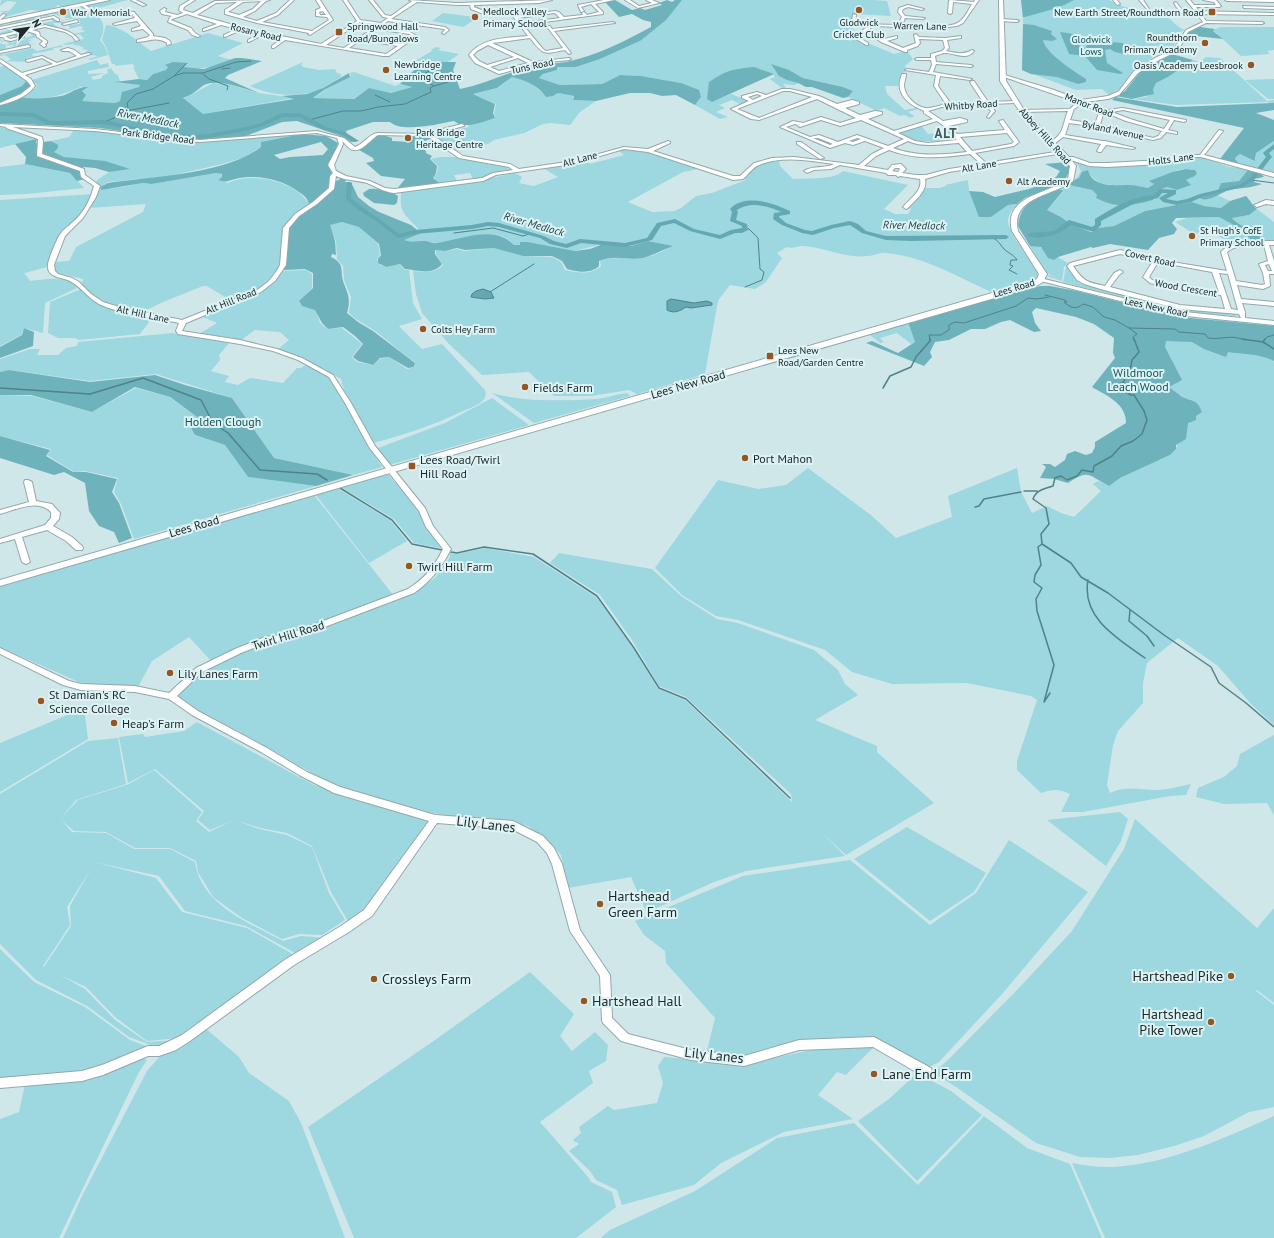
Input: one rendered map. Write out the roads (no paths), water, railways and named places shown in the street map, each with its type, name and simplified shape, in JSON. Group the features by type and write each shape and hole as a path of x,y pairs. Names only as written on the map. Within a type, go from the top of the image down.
{"highway":[{"path":"0,22 106,0"}],"main road":[{"name":"Abbey Hills Road","path":"1001,0 1004,81 1015,102 1022,111 1073,166 1071,180 1057,188 1026,201 1018,208 1014,216 1013,223 1016,231 1043,274 1040,280"},
{"name":"Lees Road","path":"988,296 1040,280"},
{"name":"Lees New Road","path":"389,469 988,296"},
{"name":"Lees Road","path":"0,583 389,469"}],"street":[{"path":"133,0 144,5"},
{"path":"239,17 254,10 264,0"},
{"path":"193,15 215,2 268,0"},
{"path":"287,9 292,0"},
{"path":"300,41 330,22 331,19 318,0"},
{"path":"345,0 359,21"},
{"path":"371,0 384,16 390,19 445,28 447,30 444,33"},
{"path":"410,0 472,4 550,0"},
{"path":"345,49 417,0"},
{"path":"511,2 524,0"},
{"path":"584,13 579,6 609,0"},
{"path":"627,0 638,7 656,3 648,0"},
{"path":"1115,0 1118,4"},
{"path":"1142,0 1148,8"},
{"path":"1188,0 1205,22"},
{"path":"1193,6 1219,6 1215,1 1206,0"},
{"path":"1228,0 1274,1"},
{"path":"1265,0 1273,9"},
{"path":"178,1 191,1"},
{"path":"187,13 182,11 181,8 191,1"},
{"path":"242,1 226,11 226,13 257,22 313,32"},
{"path":"539,1 550,13"},
{"path":"950,13 951,1 976,1"},
{"name":"Warren Lane","path":"854,15 853,26 877,25 942,27 960,24 976,1"},
{"path":"907,7 904,4 912,2"},
{"path":"1176,3 1182,12"},
{"path":"472,4 472,8 481,12 497,14 509,13 515,17 541,50 545,52 566,49 545,21"},
{"path":"521,24 563,19 584,13 602,13 592,4"},
{"path":"83,5 89,11 97,15 126,9 134,14 152,35 152,37"},
{"path":"257,22 292,7"},
{"path":"922,9 907,7 900,8 900,12 904,17 923,18"},
{"path":"1244,7 1273,9"},
{"path":"158,8 166,10 162,11 163,13 176,16"},
{"path":"324,9 317,11 318,16 329,16"},
{"path":"1166,12 1274,14"},
{"path":"187,13 176,16 169,21 190,29 193,34 198,36"},
{"name":"Rosary Road","path":"187,13 239,30 260,35 383,56 402,46"},
{"path":"515,17 558,13 563,19"},
{"path":"0,22 4,15"},
{"path":"0,22 54,17 61,22 71,35"},
{"path":"904,17 901,23 904,26"},
{"path":"192,22 203,18"},
{"path":"115,24 138,19"},
{"path":"1001,20 1017,21"},
{"path":"61,22 77,21"},
{"path":"322,45 359,21 381,24"},
{"path":"1052,143 1059,141 1063,136 1071,110 1075,105 1082,102 1113,96 1122,91 1134,74 1156,59 1173,52 1178,48 1187,31 1200,26 1205,22 1262,23"},
{"path":"285,28 294,23"},
{"path":"552,30 613,23"},
{"path":"204,30 220,24"},
{"path":"410,33 421,25"},
{"path":"2,35 45,26 71,35"},
{"path":"866,44 855,37 871,26"},
{"path":"135,30 144,27"},
{"path":"876,37 904,50 918,43 915,27"},
{"path":"375,28 410,33 415,36 402,46 380,42"},
{"path":"27,30 38,33 38,36 44,40"},
{"path":"68,39 75,30"},
{"path":"225,36 239,30"},
{"path":"2,35 6,39 10,40 22,37"},
{"path":"59,36 71,35"},
{"path":"249,41 260,35"},
{"path":"141,40 152,37 164,39 170,43"},
{"name":"Tuns Road","path":"531,37 488,43 476,48 471,55 477,62 502,73 533,64 570,58 566,49"},
{"path":"882,41 896,37"},
{"path":"917,38 945,39 960,37"},
{"path":"274,47 283,39"},
{"path":"945,39 947,48 944,51 945,52"},
{"path":"38,41 44,40"},
{"path":"44,40 45,43 42,44 44,46"},
{"path":"488,43 533,64"},
{"path":"0,52 28,46"},
{"path":"65,49 75,51 80,57"},
{"path":"930,74 934,61 933,56 935,54 945,52 967,55 972,51"},
{"path":"22,75 89,54"},
{"path":"28,61 35,60 42,56 57,64"},
{"path":"486,66 518,57"},
{"path":"917,59 971,66"},
{"path":"0,60 32,83 33,87 13,99 0,104"},
{"path":"907,70 971,79 975,88 993,111 989,117"},
{"path":"904,75 900,86 902,92 908,100 919,108 926,109 926,112 942,122 985,165"},
{"path":"938,75 936,86 950,106"},
{"name":"Manor Road","path":"1003,75 1082,102 1128,120 1175,133"},
{"path":"967,87 975,88"},
{"path":"817,97 760,119 753,118 733,109 787,89 817,97 906,140 924,144 960,141"},
{"path":"752,101 744,97 757,93 766,96"},
{"name":"Whitby Road","path":"926,109 1015,102"},
{"path":"787,109 796,111 806,107 800,104"},
{"path":"1097,126 1101,113 1123,109 1184,121"},
{"path":"1022,111 1071,110"},
{"path":"767,117 774,120"},
{"path":"788,128 795,122 803,125 815,120 831,127 861,118"},
{"name":"Byland Avenue","path":"1068,121 1153,139 1158,138 1173,118"},
{"path":"780,123 809,138 818,136 838,144 844,141 853,144 865,139 887,148 923,156 971,152 1012,145 1017,142 1001,121"},
{"path":"892,133 910,123 942,122"},
{"name":"Park Bridge Road","path":"0,125 8,127 95,130 200,141 312,133 328,134 346,141 350,147 356,148 365,144 372,136 377,134 424,135"},
{"path":"424,135 462,125"},
{"name":"Alt Hill Lane","path":"8,127 40,138 38,146 39,154 52,161 82,170 84,177 97,186 93,197 81,217 62,235 51,265 52,271 56,275 70,279 77,283 89,295 101,303 125,311 183,322 179,331 180,333 240,342 281,352 300,359 331,376 348,402 366,438 389,469"},
{"path":"956,136 1009,131"},
{"path":"1201,156 1221,131"},
{"path":"424,135 432,137 461,157 510,166 519,171"},
{"path":"1063,136 1133,148"},
{"name":"Alt Hill Road","path":"183,322 259,291 270,284 283,265 286,228 297,215 315,203 332,188 333,176 335,174 331,169 331,165 342,144 339,138"},
{"path":"859,167 874,155 906,140"},
{"path":"649,151 668,142"},
{"path":"799,142 821,160"},
{"path":"1099,151 1105,142"},
{"name":"Alt Lane","path":"335,174 348,180 373,183 381,189 394,191 483,178 495,174 573,162 621,148 649,151 733,178 741,178 756,164 772,160 794,158 821,160 898,175 922,177 1061,152"},
{"name":"Holts Lane","path":"1067,158 1073,158 1089,164 1107,165 1162,162 1191,156 1201,156 1218,162 1274,175"},
{"path":"807,171 810,169 827,169 834,167 836,163"},
{"name":"Alt Lane","path":"888,173 894,166 901,166 903,169 898,175"},
{"path":"906,206 916,197 923,186 924,180 922,177"},
{"path":"1257,205 1266,202 1274,203"},
{"path":"1244,319 1224,252 1226,249 1236,245 1274,243"},
{"path":"1266,244 1274,271 1266,273"},
{"name":"Covert Road","path":"1230,273 1120,252 1072,264 1070,266 1083,282 1106,289 1180,307 1242,312"},
{"name":"Wood Crescent","path":"1156,260 1146,278 1150,281 1189,290 1224,294"},
{"path":"1234,283 1263,287 1268,285 1266,273 1262,264 1271,262"},
{"path":"1215,271 1229,311"},
{"name":"Covert Road","path":"1106,289 1116,274 1120,272"},
{"name":"Lees New Road","path":"1040,280 1165,311 1274,323"},
{"path":"1239,301 1274,304"},
{"name":"Twirl Hill Road","path":"171,696 199,670 238,651 268,639 290,637 405,594 435,575 447,549 430,527 422,510 389,469"},
{"path":"28,482 33,503"},
{"path":"0,512 33,503 53,507 56,513 54,519 48,527 0,541"},
{"path":"48,527 70,539 79,548"},
{"path":"18,536 26,562"},
{"name":"Lily Lanes","path":"0,651 66,683 81,687 135,690 171,696 195,713 264,750 304,774 338,790 434,819 513,826 540,839 551,851 557,864 575,931 605,974 607,1020 625,1038 691,1055 744,1061 799,1045 874,1042 927,1072"},
{"path":"0,1083 82,1076 103,1070 148,1051 159,1051 186,1038 290,962 345,929 368,913 434,819"}],"waterway":[{"path":"174,76 183,73 203,73 236,62 251,61"},
{"path":"174,76 186,64"},
{"path":"222,69 230,68"},
{"path":"429,71 424,74 423,77 429,80 429,83 434,86"},
{"path":"203,74 209,79 228,86 227,90"},
{"path":"104,122 111,120 128,108 127,103 136,94 153,89 174,76"},
{"path":"434,86 448,82"},
{"path":"309,120 343,111 361,111 378,107 405,104 431,92 430,88 434,86"},
{"path":"375,95 390,102"},
{"path":"126,111 169,103"},
{"name":"River Medlock","path":"0,114 34,115 49,123 104,122 161,135 190,137 208,136 245,129 261,125 282,115 300,115 326,129 343,133 356,141"},
{"name":"River Medlock","path":"1030,235 1057,232 1065,227 1069,222 1093,230 1098,225 1097,220 1133,201 1148,197 1156,197 1160,191 1174,191 1174,193 1162,198 1165,201 1177,203 1189,201 1202,195 1241,186 1252,179 1269,157 1266,153 1274,146"},
{"path":"1251,180 1274,183"},
{"name":"River Medlock","path":"349,183 348,198 360,209 377,219 398,236 415,232 472,227 488,224 499,225 542,237 552,243 567,246 580,241 625,245 650,239 659,224 675,221 692,230 720,237 733,231 742,231 746,229 745,225 733,221 735,212 733,209 738,205 745,203 760,203 788,212 776,214 775,218 784,224 804,232 813,233 833,226 850,223 856,225 864,232 886,238 911,239 1006,237"},
{"name":"River Medlock","path":"454,233 493,228 523,236 529,234"},
{"path":"745,287 762,280 764,272 760,269 758,238 749,229 746,229"},
{"path":"991,237 1017,260 1011,260 1010,265 1013,266 1009,270 1017,274"},
{"path":"490,292 534,264"},
{"path":"1045,295 1065,300 1067,302 1064,302 1074,308 1083,304 1093,307 1104,317 1115,320 1129,328"},
{"path":"930,340 929,335 941,335 949,330 949,325 955,322 964,323 1016,306 1028,298 1037,299 1049,297"},
{"path":"1129,328 1175,329 1179,332 1205,334 1208,338 1235,337 1242,339"},
{"path":"1129,328 1137,334 1133,337 1134,340"},
{"path":"1265,339 1274,335"},
{"path":"1042,544 1041,534 1049,524 1046,508 1033,499 1034,496 1041,490 1053,486 1055,478 1061,476 1067,480 1077,476 1082,470 1093,472 1094,466 1112,456 1121,446 1133,441 1142,434 1147,420 1144,411 1134,395 1131,395 1116,386 1124,382 1125,376 1130,370 1132,360 1139,352 1134,339"},
{"path":"1242,339 1263,342"},
{"path":"883,388 890,376 911,367 916,357 930,340"},
{"path":"1263,342 1274,349"},
{"path":"0,388 90,394 143,378 201,400 213,423 228,433 260,470 317,474 327,480"},
{"path":"340,488 392,520 412,544 442,550"},
{"path":"1024,491 1037,491"},
{"path":"975,507 979,506 984,499 1021,492"},
{"path":"1042,544 1071,563 1081,577 1088,581"},
{"path":"1042,544 1038,547 1041,565 1035,575 1034,582 1042,588 1036,599 1037,611 1054,665 1044,702 1050,693"},
{"path":"451,552 457,553 484,547 533,554 597,596 634,648 659,688 686,699 790,798"},
{"path":"1088,581 1108,593 1164,635 1211,667 1219,683 1246,703 1274,727"},
{"path":"1088,581 1087,593 1090,606 1096,616 1113,635 1145,658"},
{"path":"1130,610 1129,621 1147,636 1154,646"}],"place":[{"name":"Glodwick Cricket Club","path":"859,10"},
{"name":"War Memorial","path":"63,12"},
{"name":"New Earth Street/Roundthorn Road","path":"1212,12"},
{"name":"Medlock Valley Primary School","path":"475,17"},
{"name":"Springwood Hall Road/Bungalows","path":"339,32"},
{"name":"Roundthorn Primary Academy","path":"1205,43"},
{"name":"Oasis Academy Leesbrook","path":"1251,65"},
{"name":"Newbridge Learning Centre","path":"386,70"},
{"name":"Park Bridge Heritage Centre","path":"408,138"},
{"name":"Alt Academy","path":"1009,181"},
{"name":"St Hugh's CofE Primary School","path":"1192,236"},
{"name":"Colts Hey Farm","path":"423,329"},
{"name":"Lees New Road/Garden Centre","path":"770,356"},
{"name":"Fields Farm","path":"525,387"},
{"name":"Port Mahon","path":"745,458"},
{"name":"Lees Road/Twirl Hill Road","path":"412,466"},
{"name":"Twirl Hill Farm","path":"409,566"},
{"name":"Lily Lanes Farm","path":"170,673"},
{"name":"St Damian's RC Science College","path":"41,701"},
{"name":"Heap's Farm","path":"114,723"},
{"name":"Hartshead Green Farm","path":"600,904"},
{"name":"Hartshead Pike","path":"1231,976"},
{"name":"Crossleys Farm","path":"374,979"},
{"name":"Hartshead Hall","path":"584,1001"},
{"name":"Hartshead Pike Tower","path":"1211,1022"},
{"name":"Lane End Farm","path":"874,1074"}],"district":[{"name":"ALT","path":"946,133"}],"park label":[{"name":"Glodwick Lows","path":"1091,44"},
{"name":"Wildmoor Leach Wood","path":"1138,379"},
{"name":"Holden Clough","path":"223,421"}]}
